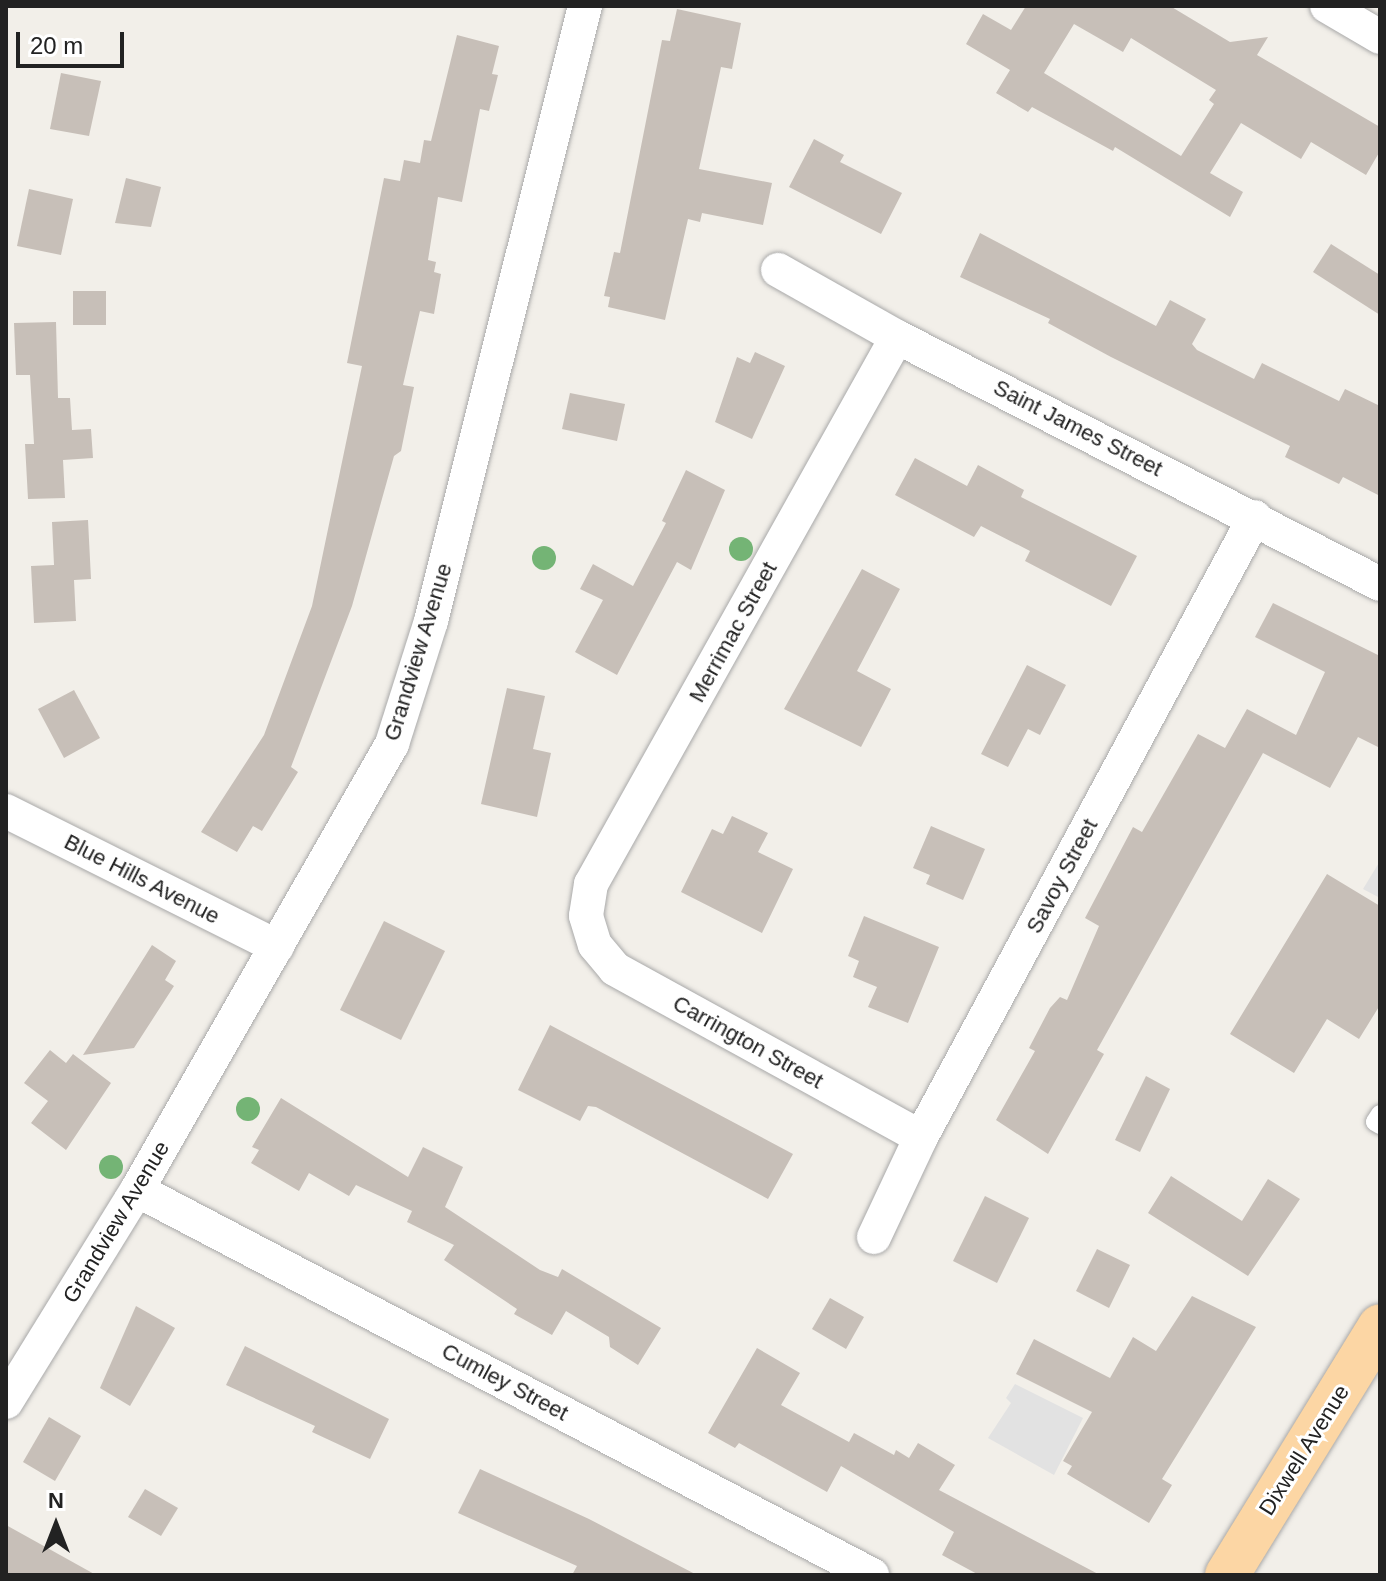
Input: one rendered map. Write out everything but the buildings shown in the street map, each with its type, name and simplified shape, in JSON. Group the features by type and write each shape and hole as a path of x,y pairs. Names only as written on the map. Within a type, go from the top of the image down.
{"main road":[{"name":"Dixwell Avenue","path":"1227,1575 1380,1326"}],"street":[{"name":"Grandview Avenue","path":"6,1402 137,1190 392,744 431,621 585,6"},
{"path":"1327,6 1380,37"},
{"name":"Saint James Street","path":"778,270 897,337 1255,517 1380,584"},
{"name":"Merrimac Street","path":"589,932 586,916 591,884 897,337"},
{"name":"Savoy Street","path":"874,1237 921,1137 1255,517"},
{"name":"Blue Hills Avenue","path":"6,811 277,947"},
{"name":"Carrington Street","path":"589,932 615,969 921,1137"},
{"name":"Cumley Street","path":"137,1190 872,1575"}],"lane":[{"path":"1380,1114 1375,1122 1380,1125"}],"shaded area":[{"path":"1380,861 1380,898 1363,889"},
{"path":"1015,1384 1083,1418 1054,1475 988,1438 1011,1403 1006,1398"}]}
